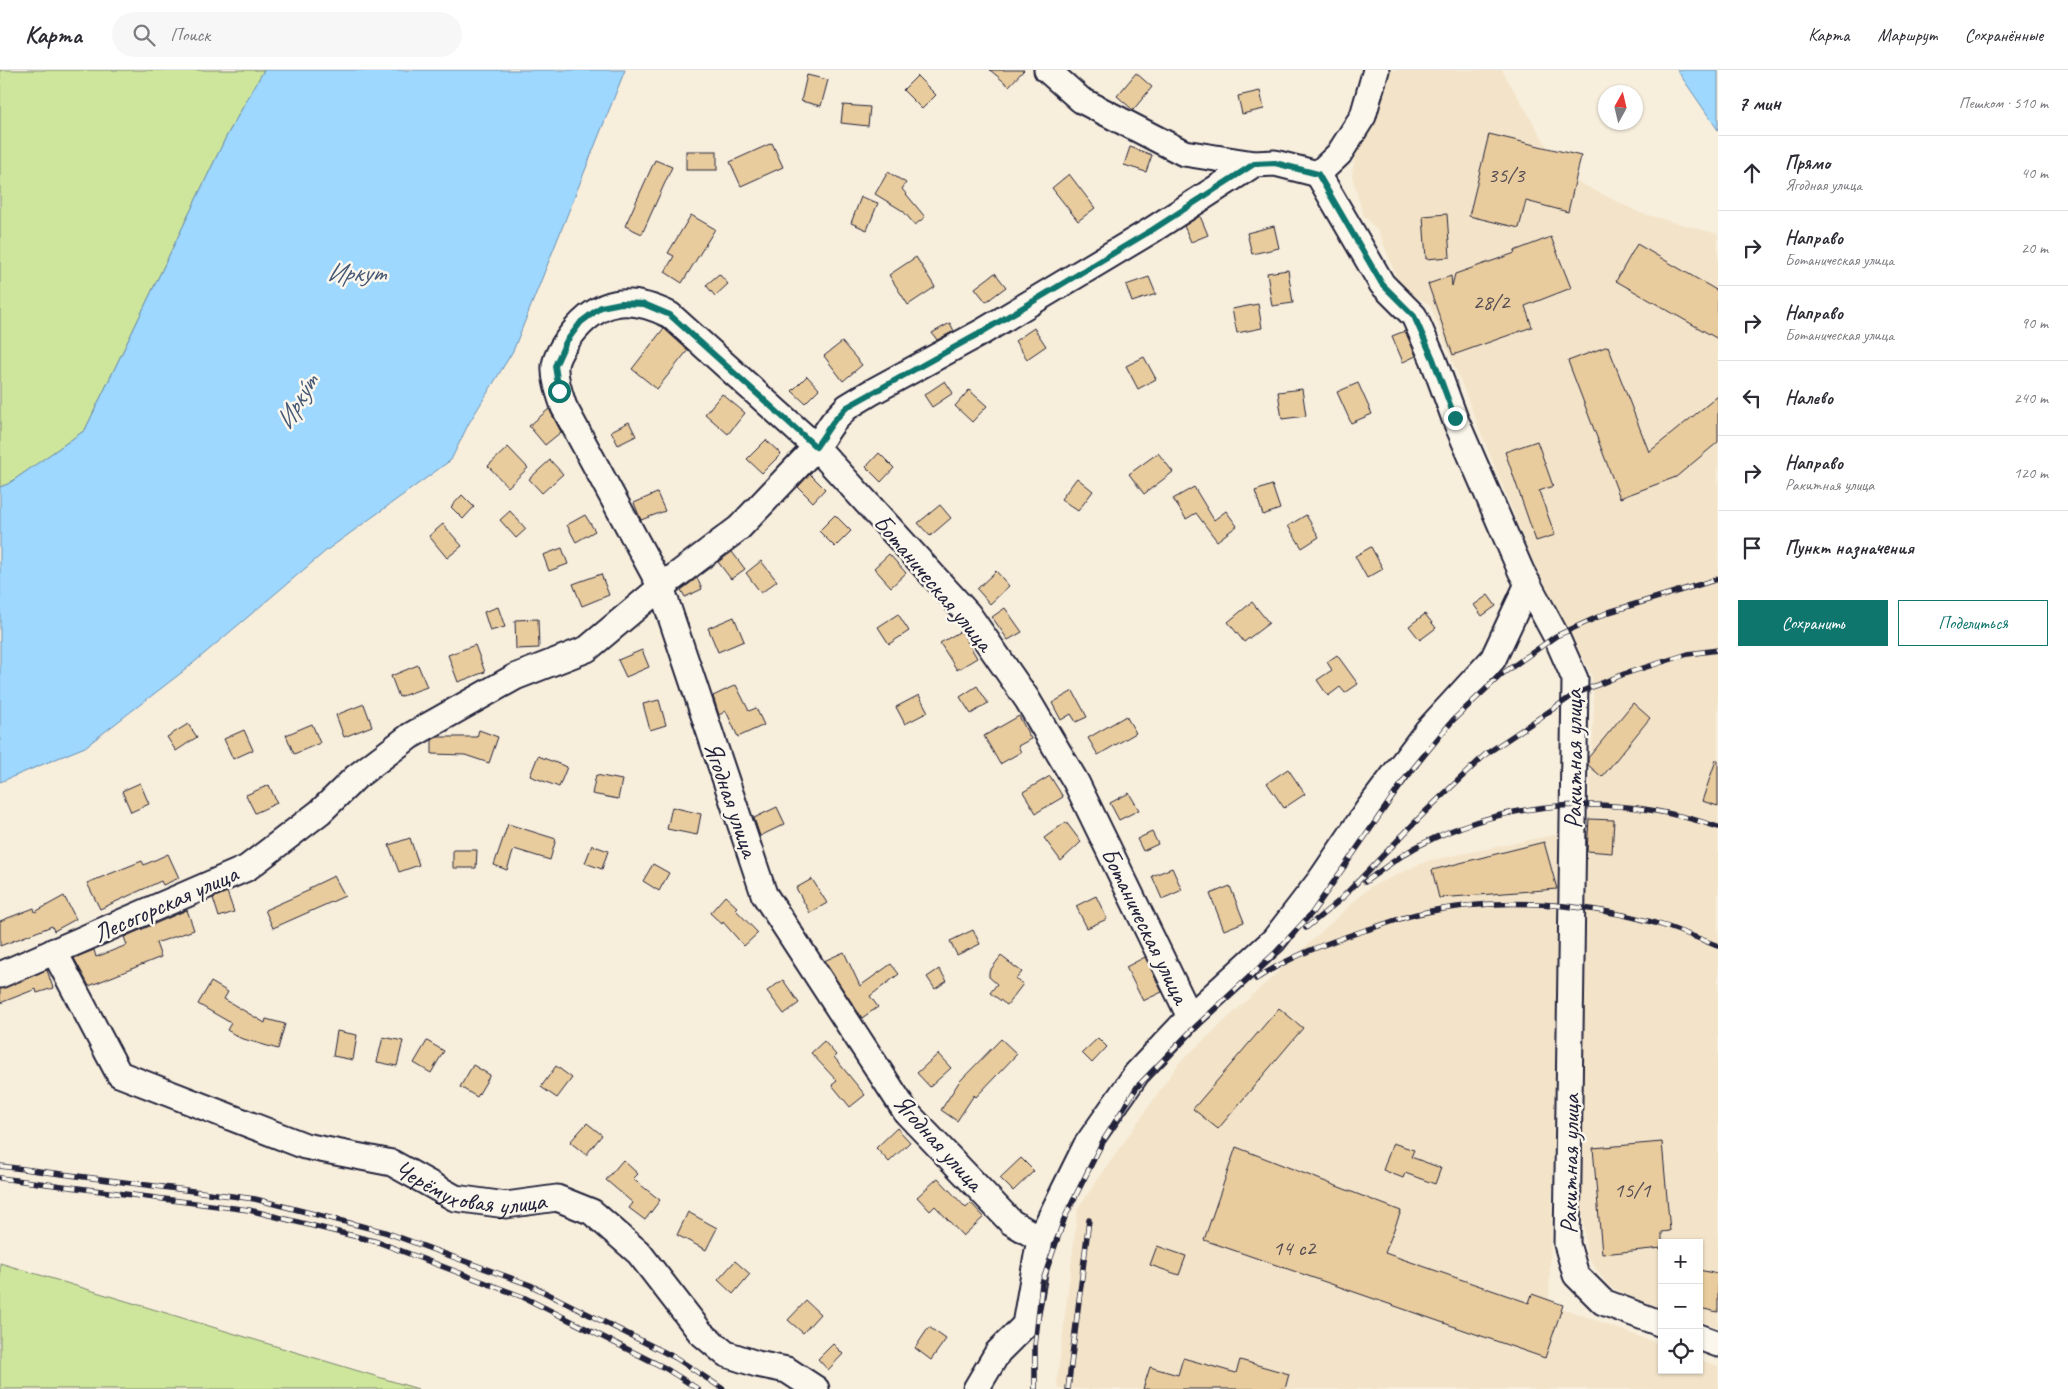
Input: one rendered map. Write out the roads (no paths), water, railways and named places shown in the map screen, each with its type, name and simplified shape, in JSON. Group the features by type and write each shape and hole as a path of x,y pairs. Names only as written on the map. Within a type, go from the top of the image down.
{"street":[{"path":"1047,70 1081,100 1184,154 1254,164 1275,163 1318,174 1339,154 1362,116 1376,70"},
{"name":"Лесогорская улица","path":"0,975 247,868 320,812 356,777 410,736 515,677 587,649 661,587 740,528 816,447 833,422 847,407 982,332 1152,230 1254,164"},
{"name":"Ракитная улица","path":"1318,174 1382,284 1414,316 1433,359 1458,428 1528,584 1556,636 1574,679 1567,1244 1576,1276 1603,1302 1658,1323"},
{"name":"Ботаническая улица","path":"601,307 621,303 644,304 670,315 816,447 968,614 1027,699 1076,782 1190,1017"},
{"name":"Ягодная улица","path":"601,307 581,322 566,342 555,366 559,391 564,407 661,587 764,894 906,1112 1011,1222 1040,1239"},
{"path":"976,1389 998,1352 1025,1325 1040,1239 1086,1146 1137,1074 1190,1017 1274,940 1321,879 1366,811 1427,732 1493,659 1528,584"},
{"name":"Черёмуховая улица","path":"54,951 119,1074 305,1146 392,1163 455,1198 506,1205 557,1198 592,1212 639,1253 702,1333 726,1354 757,1364 787,1370 816,1389"},
{"path":"1703,1338 1718,1344"}],"water":[{"name":"Иркут","path":"264,70 625,70 513,351 469,423 451,460 327,550 185,670 85,747 0,782 0,487 8,484 85,430 226,137"},
{"path":"1677,70 1718,70 1718,130"}],"railway":[{"path":"1035,1389 1035,1346 1042,1283 1065,1217 1103,1141 1137,1087 1192,1030 1275,953 1312,913 1407,776 1453,720 1502,674 1556,636 1609,612 1718,579"},
{"path":"1306,928 1340,900 1426,811 1486,754 1575,694 1624,674 1688,654 1718,650"},
{"path":"1365,882 1415,848 1457,828 1493,817 1531,809 1606,805 1644,809 1681,816 1718,827"},
{"path":"1256,979 1296,957 1351,935 1417,914 1447,908 1478,905 1541,904 1605,911 1665,926 1718,946"},
{"path":"0,1166 255,1199 385,1232 530,1285 676,1358 723,1389"},
{"path":"0,1178 249,1210 378,1242 523,1297 665,1368 698,1389"},
{"path":"1068,1389 1089,1220"}],"water label":[{"name":"Ирку́т","path":"296,402"}]}
